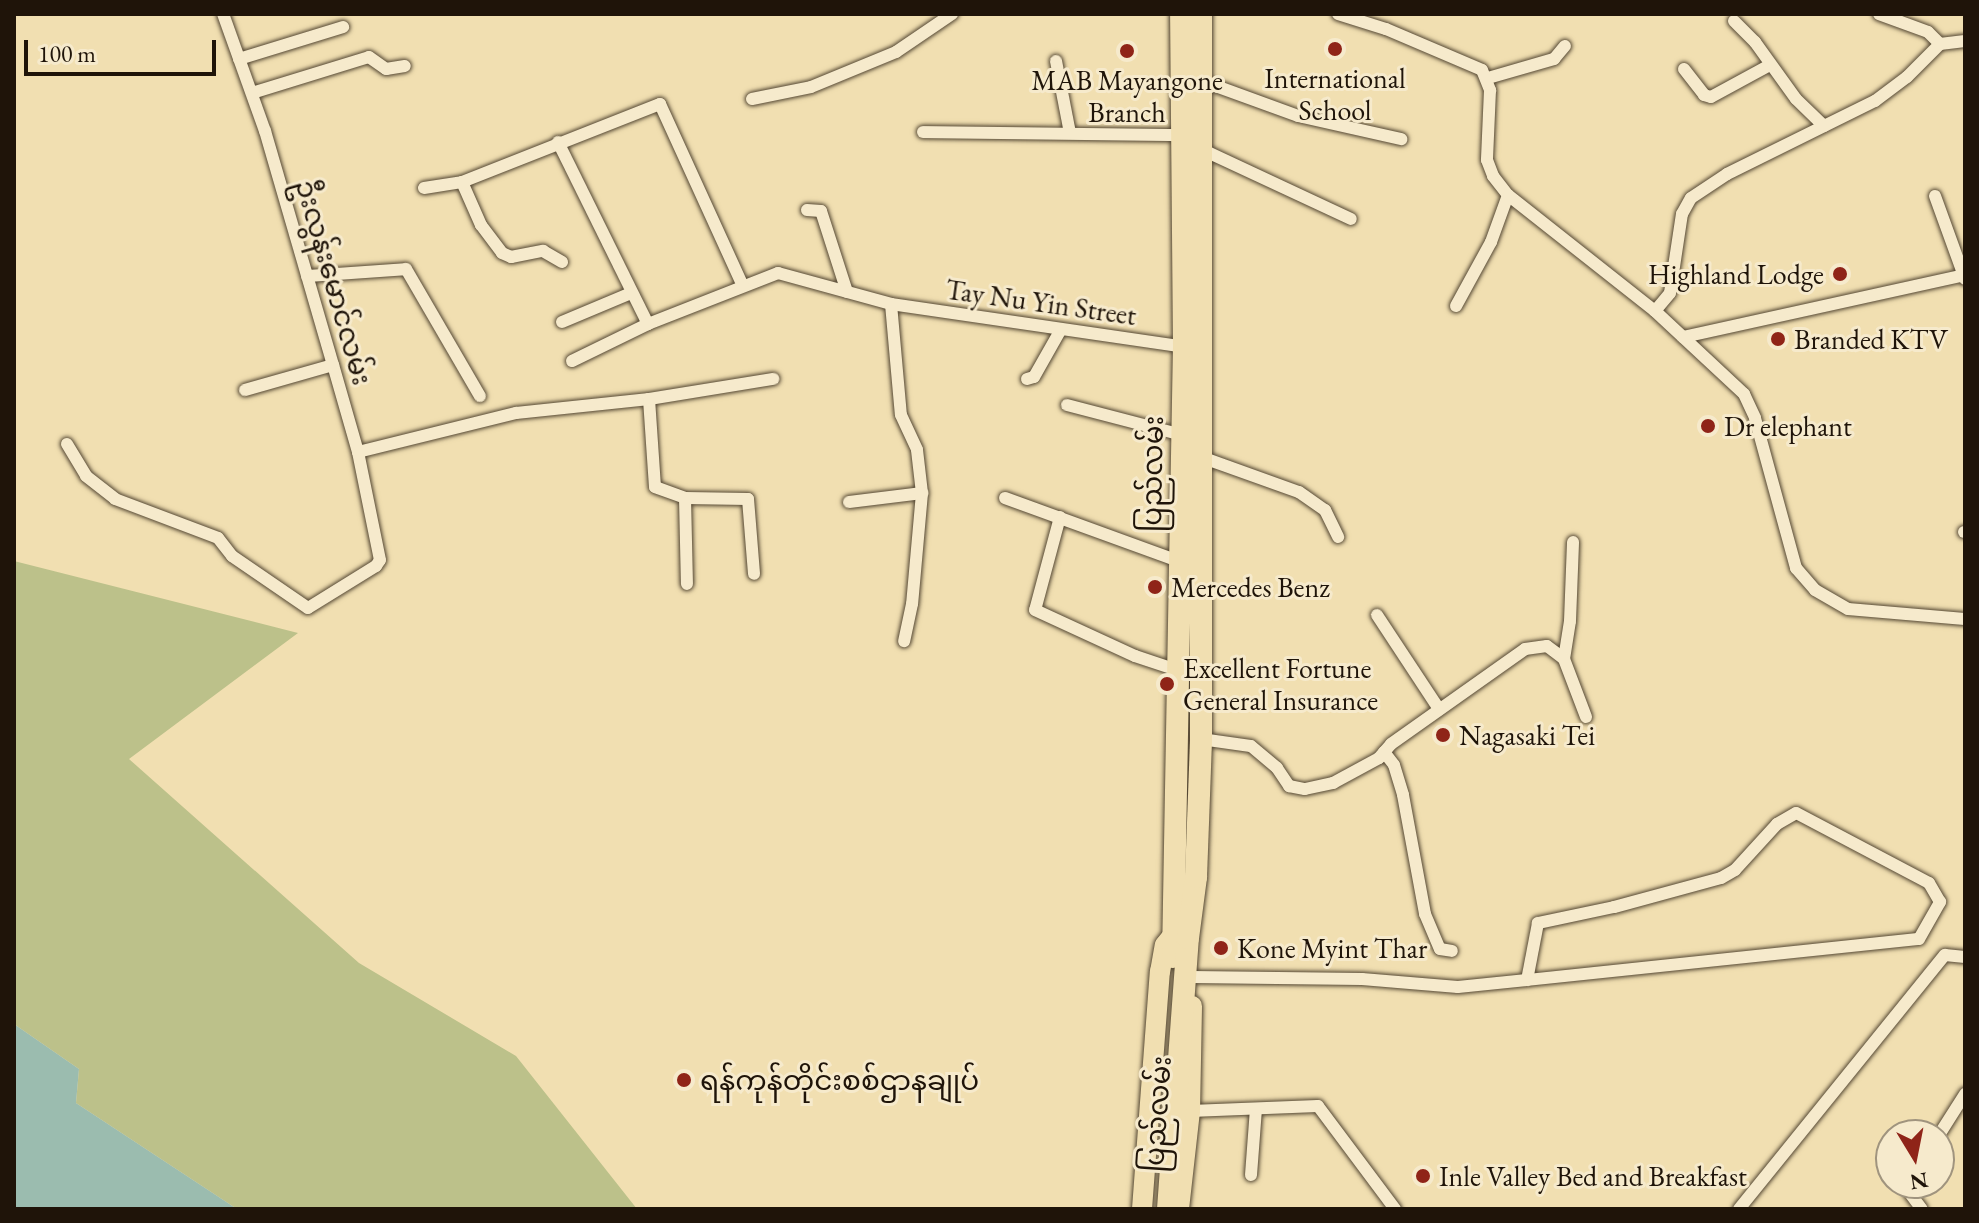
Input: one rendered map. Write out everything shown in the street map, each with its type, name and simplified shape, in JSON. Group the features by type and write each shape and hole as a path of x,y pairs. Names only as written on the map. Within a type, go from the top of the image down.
{"highway":[{"name":"ပြည်လမ်း","path":"1168,1209 1181,934 1172,874 1180,671 1184,347 1181,14"},
{"name":"ပြည်လမ်း","path":"1156,1209 1181,934 1196,877 1201,739 1201,14"}],"main road":[{"name":"ပြည်လမ်း","path":"1142,1209 1160,972 1165,945 1181,934 1192,977 1190,1111 1179,1209"}],"street":[{"name":"ဦးလွန်းမောင်လမ်း","path":"67,444 86,476 115,499 218,538 232,556 308,608 376,566 379,544 358,452 252,93 223,14"},
{"path":"752,99 811,87 882,58 952,14"},
{"path":"1338,14 1386,29 1482,70 1488,78 1487,160 1493,176 1508,195 1655,311 1744,394 1750,405 1796,568 1815,590 1848,609 1965,619"},
{"path":"1386,29 1389,14"},
{"path":"1879,14 1928,32 1940,44"},
{"path":"1734,21 1755,42 1796,99 1824,126"},
{"path":"239,59 343,27"},
{"path":"1655,311 1670,293 1682,214 1691,198 1727,174 1875,101 1907,77 1940,44 1965,41"},
{"path":"1488,78 1554,59 1565,46"},
{"path":"252,93 369,57 386,69 405,66"},
{"path":"1056,61 1070,133"},
{"path":"1684,69 1704,95 1711,97 1770,65"},
{"path":"1202,81 1298,116 1401,139"},
{"path":"424,188 462,182 660,104 743,286"},
{"path":"923,132 1183,135"},
{"path":"558,142 648,324"},
{"path":"1203,150 1351,219"},
{"path":"462,182 481,225 502,253 511,257 543,251 562,262"},
{"path":"1456,306 1491,242 1508,195"},
{"path":"1683,337 1965,277 1935,196"},
{"path":"807,210 821,211 847,292"},
{"path":"307,276 406,269 480,396"},
{"name":"Tay Nu Yin Street","path":"572,361 648,324 778,273 891,304 1184,347"},
{"path":"562,322 631,293"},
{"path":"891,304 901,415 917,450 922,493 912,604 904,641"},
{"path":"1027,379 1034,377 1060,331"},
{"path":"245,390 333,365"},
{"path":"358,452 516,413 649,399 773,379"},
{"path":"649,399 655,487 685,498 748,499 754,574"},
{"path":"1067,405 1182,435"},
{"path":"1201,457 1299,492 1325,510 1338,537"},
{"path":"849,502 922,493"},
{"path":"685,498 687,584"},
{"path":"1005,498 1181,562"},
{"path":"1060,517 1035,610 1135,656 1180,671"},
{"path":"1573,542 1570,621 1564,659 1586,717"},
{"path":"1377,615 1439,709"},
{"path":"1201,739 1251,746 1277,768 1289,786 1305,789 1333,783 1384,752 1525,649 1547,646 1564,659"},
{"path":"1384,752 1394,765 1403,795 1425,914 1440,949 1452,951"},
{"path":"1192,977 1362,979 1458,987 1527,980 1919,939 1940,902 1929,883 1796,813 1777,824 1735,870 1721,878 1614,907 1538,923 1527,980"},
{"path":"1739,1209 1945,955 1965,957"},
{"path":"1949,1119 1965,1094"},
{"path":"1190,1111 1318,1106 1395,1209"},
{"path":"1251,1175 1256,1109"}],"green space":[{"path":"14,561 298,633 129,759 359,963 516,1056 637,1209 237,1209 76,1103 79,1069 14,1024"}],"shaded area":[{"path":"14,1024 79,1069 76,1103 237,1209 14,1209"}],"place":[{"name":"International School","path":"1335,49"},
{"name":"MAB Mayangone Branch","path":"1127,51"},
{"name":"Highland Lodge","path":"1840,274"},
{"name":"Branded KTV","path":"1778,339"},
{"name":"Dr elephant","path":"1708,426"},
{"name":"Mercedes Benz","path":"1155,587"},
{"name":"Excellent Fortune General Insurance","path":"1167,684"},
{"name":"Nagasaki Tei","path":"1443,735"},
{"name":"Kone Myint Thar","path":"1221,948"},
{"name":"ရန်ကုန်တိုင်းစစ်ဌာနချုပ်","path":"684,1080"},
{"name":"Inle Valley Bed and Breakfast","path":"1423,1176"}]}
